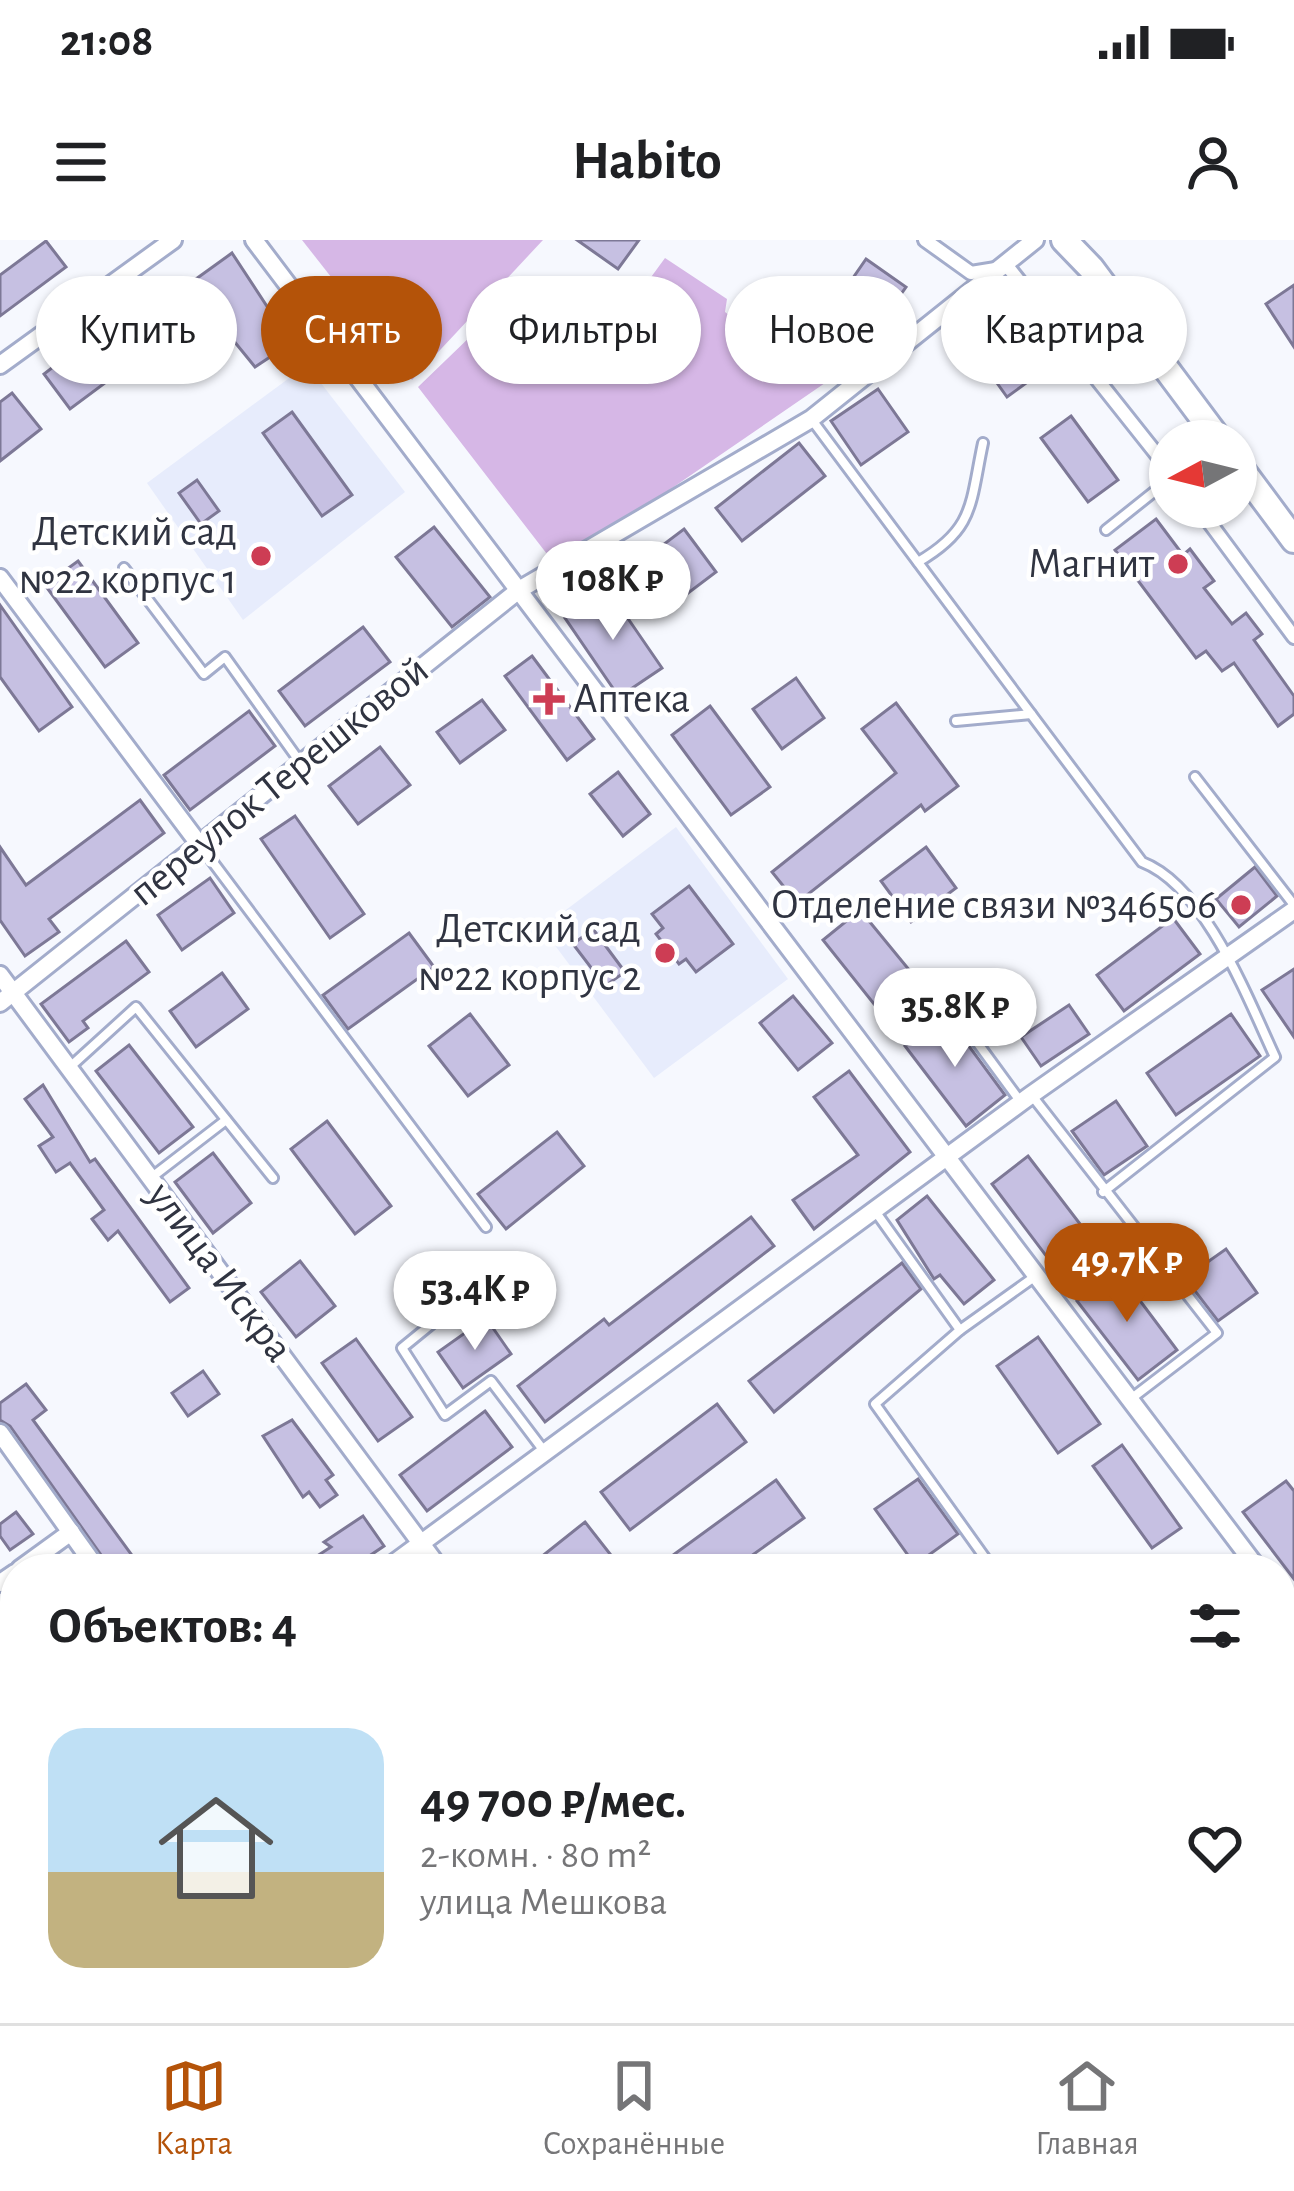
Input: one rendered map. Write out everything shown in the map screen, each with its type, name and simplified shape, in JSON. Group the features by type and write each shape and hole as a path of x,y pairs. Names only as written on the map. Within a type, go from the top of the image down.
{"main road":[{"path":"1064,240 1091,268 1203,420"},
{"path":"1257,490 1294,540"}],"street":[{"path":"3,357 173,240"},
{"path":"254,240 1247,1554"},
{"path":"925,240 970,273 1008,267 1149,448"},
{"name":"переулок Терешковой","path":"7,999 519,590 811,419 1008,267 1035,240"},
{"path":"1214,528 1294,637"},
{"path":"0,578 199,844"},
{"path":"407,1554 1294,908"},
{"name":"улица Искра","path":"0,975 7,999 69,1068 430,1554"},
{"path":"0,1433 87,1554"},
{"path":"41,1554 71,1532"}],"lane":[{"path":"811,419 1142,862 1167,871 1228,957 1275,1058 1102,1192"},
{"path":"918,562 953,542 967,516 983,443"},
{"path":"1106,530 1149,493"},
{"path":"124,568 203,674 225,657 301,764"},
{"path":"956,721 1031,714"},
{"path":"1195,778 1294,908"},
{"path":"199,844 486,1227"},
{"path":"69,1068 136,1007 273,1178"},
{"path":"961,1019 1216,1333 1131,1399"},
{"path":"151,1178 226,1120"},
{"path":"875,1210 960,1330"},
{"path":"505,1264 402,1348 445,1415 491,1381 545,1453"},
{"path":"983,1554 875,1404 960,1330 1038,1274"}],"shaded area":[{"path":"302,240 543,240 509,276 466,276 466,322 442,348 442,276 330,276"},
{"path":"665,258 692,276 652,276"},
{"path":"701,282 725,298 725,384 824,384 557,567 418,387 442,384 442,364 466,341 466,384 701,384"},
{"name":"Детский сад №22 корпус 1","path":"281,384 322,384 405,492 243,620 147,483"},
{"name":"Детский сад №22 корпус 2","path":"676,827 788,979 654,1078 542,928"}],"building":[{"path":"577,240 639,240 618,269"},
{"path":"46,241 66,267 54,276 36,276 36,289 0,316 0,275"},
{"path":"232,253 261,297 261,363 255,367 237,345 237,276 200,276"},
{"path":"866,259 890,276 854,276"},
{"path":"1294,285 1294,347 1266,304"},
{"path":"51,384 104,384 70,409"},
{"path":"998,384 1025,384 1007,397"},
{"path":"878,389 908,432 861,465 831,421"},
{"path":"12,393 41,429 0,461 0,402"},
{"path":"292,412 352,495 322,516 263,433"},
{"path":"1071,416 1118,480 1088,502 1041,438"},
{"path":"799,443 825,476 742,541 716,508"},
{"path":"197,480 219,511 201,524 179,493"},
{"path":"1149,524 1163,528 1183,555 1190,549 1214,581 1204,588 1232,624 1246,613 1262,634 1254,640 1294,696 1294,714 1278,726 1234,663 1222,671 1206,651 1196,658 1115,550"},
{"path":"434,527 490,597 452,627 396,557"},
{"path":"684,529 716,572 671,606 639,563"},
{"path":"78,561 138,643 105,667 45,585"},
{"path":"607,588 662,668 619,697 565,618"},
{"path":"0,605 72,707 39,731 0,677"},
{"path":"363,627 390,662 305,726 279,691"},
{"path":"532,656 594,739 567,760 505,676"},
{"path":"796,678 824,718 782,749 753,709"},
{"path":"482,700 505,730 460,763 437,732"},
{"path":"896,703 958,786 925,811 921,805 797,903 772,872 896,773 862,729"},
{"path":"710,706 770,787 731,815 672,735"},
{"path":"249,711 275,746 190,810 164,775"},
{"path":"380,747 410,785 358,824 329,786"},
{"path":"618,772 650,814 623,836 590,794"},
{"path":"140,800 164,833 49,919 59,932 25,956 0,920 0,847 26,885"},
{"path":"295,816 364,914 330,938 261,839"},
{"path":"926,847 956,888 911,922 881,881"},
{"path":"1255,867 1277,896 1239,927 1216,899"},
{"path":"210,878 234,913 182,950 158,915"},
{"path":"689,886 733,944 696,972 686,959 679,964 656,934 663,928 652,914"},
{"path":"860,910 924,988 886,1019 823,940"},
{"path":"1173,918 1200,954 1124,1011 1097,975"},
{"path":"593,929 625,972 605,986 573,944"},
{"path":"409,933 434,967 348,1029 323,995"},
{"path":"126,941 149,972 83,1021 88,1028 69,1042 41,1004"},
{"path":"1294,969 1294,1037 1262,990"},
{"path":"222,973 248,1009 196,1047 170,1011"},
{"path":"793,996 832,1043 798,1070 760,1023"},
{"path":"1069,1005 1089,1034 1041,1066 1021,1037"},
{"path":"470,1014 509,1065 468,1096 429,1046"},
{"path":"1231,1014 1260,1056 1176,1115 1147,1073"},
{"path":"946,1015 1005,1095 966,1126 905,1046"},
{"path":"129,1045 193,1127 159,1153 96,1071"},
{"path":"849,1071 910,1152 814,1229 793,1200 858,1155 814,1097"},
{"path":"43,1085 90,1162 95,1159 189,1288 170,1302 118,1231 108,1240 92,1219 104,1210 70,1163 56,1172 39,1146 53,1137 25,1099"},
{"path":"1116,1101 1147,1146 1104,1175 1072,1131"},
{"path":"327,1121 391,1206 355,1234 291,1149"},
{"path":"557,1132 584,1166 506,1229 478,1194"},
{"path":"213,1153 251,1203 213,1233 175,1182"},
{"path":"1028,1156 1090,1237 1053,1265 992,1184"},
{"path":"927,1196 994,1280 964,1304 940,1275 934,1279 897,1220"},
{"path":"751,1217 774,1246 545,1422 518,1386 604,1319 609,1325"},
{"path":"1226,1249 1257,1293 1218,1321 1185,1278"},
{"path":"300,1261 335,1306 296,1337 261,1292"},
{"path":"902,1263 921,1289 774,1412 749,1381"},
{"path":"1117,1270 1177,1350 1138,1380 1077,1301"},
{"path":"486,1318 511,1354 463,1388 438,1352"},
{"path":"1038,1337 1100,1424 1058,1453 997,1366"},
{"path":"356,1339 412,1417 378,1441 322,1363"},
{"path":"203,1371 219,1394 188,1416 172,1393"},
{"path":"26,1384 46,1410 33,1420 131,1554 100,1554 10,1426 0,1420 0,1403"},
{"path":"717,1404 746,1442 630,1530 601,1492"},
{"path":"485,1411 512,1447 427,1511 400,1475"},
{"path":"292,1420 333,1475 326,1480 337,1495 320,1507 309,1492 303,1497 263,1436"},
{"path":"1122,1445 1181,1528 1152,1548 1093,1466"},
{"path":"918,1479 958,1534 930,1554 907,1554 875,1509"},
{"path":"776,1480 804,1518 754,1554 675,1554"},
{"path":"1286,1481 1294,1491 1294,1554 1275,1554 1243,1512"},
{"path":"16,1512 33,1534 10,1550 0,1536 0,1524"},
{"path":"363,1516 384,1546 372,1554 320,1554 331,1547 324,1542"},
{"path":"585,1522 610,1554 545,1554"}],"place":[{"name":"Детский сад №22 корпус 1","path":"261,556"},
{"name":"Магнит","path":"1178,564"},
{"name":"Аптека","path":"549,699"},
{"name":"Отделение связи №346506","path":"1241,905"},
{"name":"Детский сад №22 корпус 2","path":"665,953"}]}
